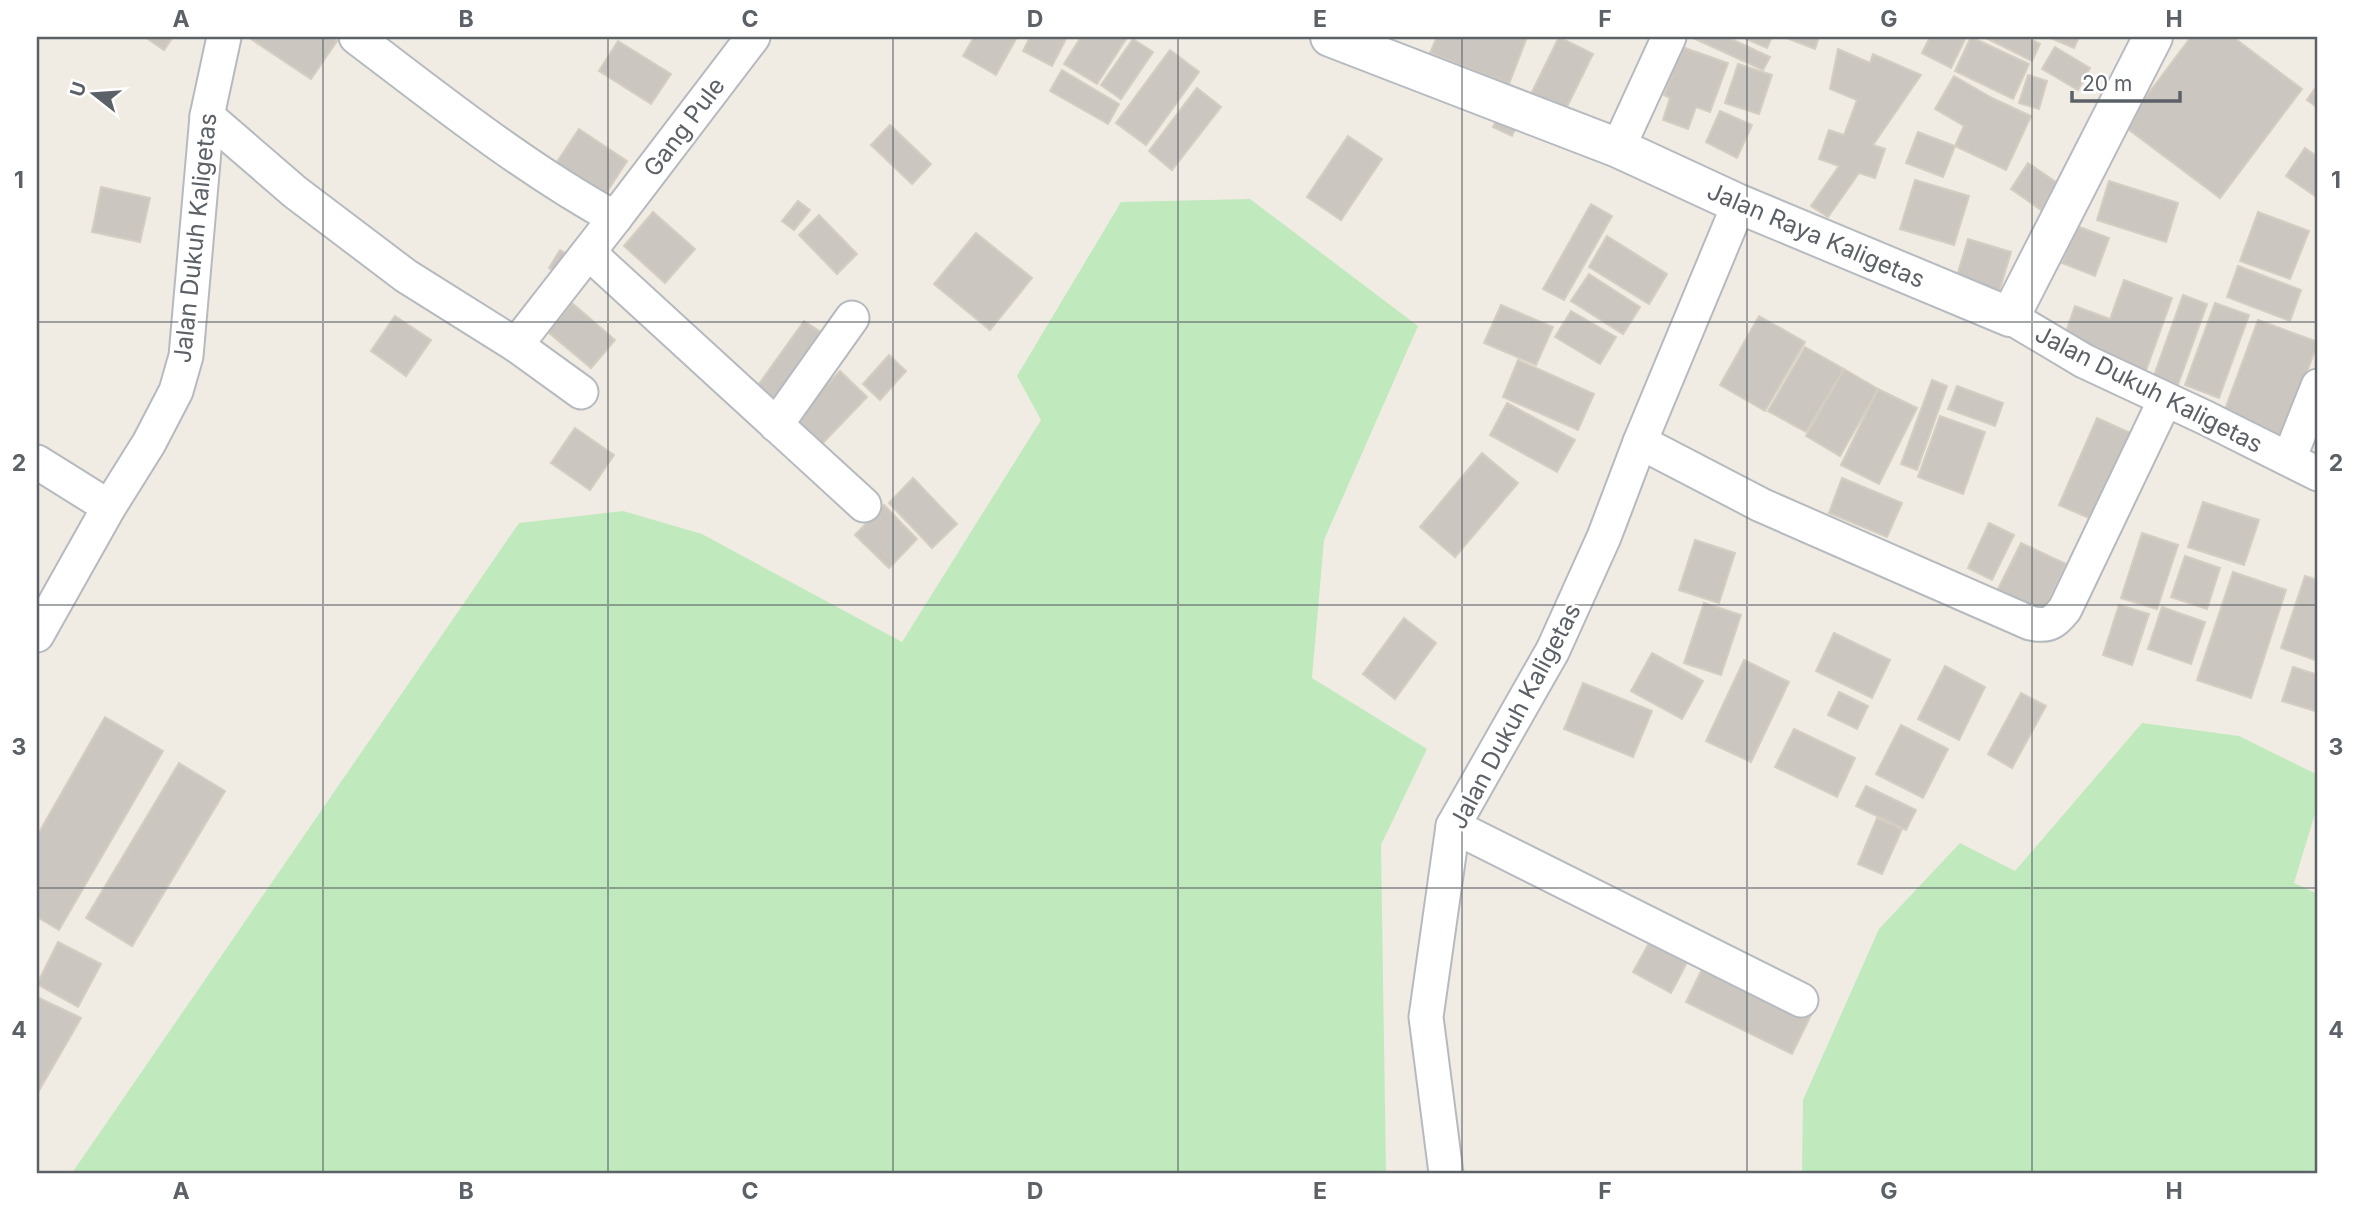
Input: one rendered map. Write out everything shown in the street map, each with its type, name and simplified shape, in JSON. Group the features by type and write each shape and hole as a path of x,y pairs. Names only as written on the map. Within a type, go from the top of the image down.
{"main road":[{"path":"2010,317 2153,37"},
{"name":"Jalan Raya Kaligetas","path":"1354,41 1618,148 1739,204 2010,317"}],"street":[{"name":"Jalan Dukuh Kaligetas","path":"37,635 109,507 149,443 176,391 186,356 207,116 225,37"},
{"path":"356,37 576,197 615,218"},
{"name":"Gang Pule","path":"516,345 753,37"},
{"path":"1618,148 1669,37"},
{"path":"207,116 295,192 397,270 516,345 581,392"},
{"name":"Jalan Dukuh Kaligetas","path":"1446,1173 1426,1017 1453,826 1553,650 1604,537 1640,442 1739,204"},
{"path":"589,253 864,505"},
{"name":"Jalan Dukuh Kaligetas","path":"2010,317 2084,361 2318,474"},
{"path":"776,425 852,318"},
{"name":"Jalan Dukuh Kaligetas","path":"2289,459 2318,387"},
{"path":"1640,442 1761,505 2030,623 2044,626 2055,621 2065,609 2165,400"},
{"path":"37,461 109,507"},
{"path":"1453,826 1801,1000"}],"green space":[{"path":"1250,199 1418,326 1324,540 1312,678 1427,749 1381,845 1386,1173 72,1173 519,523 623,511 702,534 902,642 1041,420 1017,376 1121,202"},
{"path":"2142,723 2239,736 2318,775 2318,804 2294,883 2318,894 2318,1173 1802,1173 1803,1100 1879,929 1960,843 2015,871"}],"building":[{"path":"145,37 173,37 164,50"},
{"path":"331,37 337,41 311,79 251,39"},
{"path":"974,37 1017,37 996,75 963,56"},
{"path":"1030,37 1067,37 1052,66 1023,51"},
{"path":"1081,37 1126,39 1097,84 1064,64"},
{"path":"1437,37 1527,37 1509,84 1430,53"},
{"path":"1559,37 1593,54 1561,119 1527,102"},
{"path":"1691,37 1727,37 1770,57 1763,70"},
{"path":"1742,37 1772,37 1767,48"},
{"path":"1784,37 1819,37 1815,49"},
{"path":"1930,37 1966,37 1951,68 1922,53"},
{"path":"1971,37 2029,64 2013,99 1955,71"},
{"path":"1984,37 2027,37 2040,44 2032,61"},
{"path":"2048,37 2079,37 2074,48"},
{"path":"2191,37 2233,37 2302,89 2220,198 2124,126"},
{"path":"1133,39 1153,52 1121,99 1101,85"},
{"path":"618,41 671,74 651,104 599,71"},
{"path":"1682,47 1728,63 1710,112 1696,107 1688,129 1663,120 1670,98 1664,95"},
{"path":"2055,47 2090,68 2078,90 2042,69"},
{"path":"1838,49 1870,63 1873,54 1921,75 1873,145 1885,149 1875,178 1859,173 1828,217 1811,206 1839,166 1819,159 1829,130 1844,135 1857,100 1830,89"},
{"path":"1170,50 1199,72 1146,145 1116,123"},
{"path":"1738,64 1772,75 1759,114 1725,103"},
{"path":"1062,70 1119,104 1108,124 1050,91"},
{"path":"2028,75 2047,81 2039,109 2019,103"},
{"path":"1954,76 2031,116 2006,170 1955,146 1964,126 1935,109"},
{"path":"2318,84 2318,108 2307,100"},
{"path":"1197,88 1221,107 1172,170 1149,151"},
{"path":"1502,106 1522,115 1512,136 1493,127"},
{"path":"1720,111 1752,125 1737,158 1706,142"},
{"path":"890,125 931,164 912,184 871,145"},
{"path":"579,129 627,161 599,204 551,171"},
{"path":"1918,132 1955,146 1943,177 1906,163"},
{"path":"1348,136 1382,159 1341,220 1307,197"},
{"path":"2305,148 2318,157 2318,198 2286,176"},
{"path":"2028,163 2069,191 2051,217 2011,189"},
{"path":"1915,180 1969,196 1954,245 1900,229"},
{"path":"2109,181 2178,203 2166,242 2097,220"},
{"path":"101,187 150,198 140,242 92,232"},
{"path":"798,201 810,210 794,230 782,221"},
{"path":"1591,204 1612,216 1564,300 1543,289"},
{"path":"653,212 695,249 665,283 624,246"},
{"path":"2258,212 2309,231 2290,279 2240,261"},
{"path":"819,215 857,254 837,274 799,235"},
{"path":"2077,226 2109,238 2095,276 2062,263"},
{"path":"976,233 1032,278 990,330 934,284"},
{"path":"1607,236 1667,274 1649,304 1589,267"},
{"path":"1968,239 2011,252 1999,292 1956,279"},
{"path":"560,250 574,258 561,276 549,268"},
{"path":"2238,266 2301,290 2290,321 2227,297"},
{"path":"1589,274 1640,307 1623,334 1571,301"},
{"path":"2124,280 2172,298 2144,376 2061,346 2075,306 2110,319"},
{"path":"2183,295 2207,304 2176,390 2152,381"},
{"path":"572,303 615,340 591,368 548,332"},
{"path":"2215,303 2249,315 2219,398 2185,385"},
{"path":"1501,305 1553,327 1536,365 1484,343"},
{"path":"1571,311 1616,337 1600,364 1555,337"},
{"path":"395,316 431,340 406,376 371,351"},
{"path":"1759,316 1805,342 1765,411 1720,385"},
{"path":"2258,320 2318,342 2280,445 2220,423"},
{"path":"804,321 830,338 780,409 754,391"},
{"path":"1805,347 1844,369 1806,432 1768,411"},
{"path":"889,355 906,371 880,400 863,384"},
{"path":"1518,360 1594,394 1578,430 1503,397"},
{"path":"1844,369 1878,389 1840,456 1806,436"},
{"path":"840,371 867,397 820,446 794,421"},
{"path":"1932,380 1947,386 1917,470 1901,464"},
{"path":"1957,386 2003,403 1995,426 1948,409"},
{"path":"1878,389 1917,408 1879,484 1841,465"},
{"path":"1507,403 1575,440 1557,472 1490,435"},
{"path":"1940,416 1985,432 1963,494 1918,477"},
{"path":"2097,418 2135,435 2098,522 2059,505"},
{"path":"575,428 614,455 590,490 551,463"},
{"path":"1482,453 1518,483 1455,557 1420,527"},
{"path":"913,478 957,524 932,548 889,503"},
{"path":"1842,478 1902,503 1887,537 1829,513"},
{"path":"2203,502 2259,520 2244,565 2188,547"},
{"path":"884,505 917,539 889,568 855,535"},
{"path":"1989,523 2014,535 1992,580 1968,568"},
{"path":"2142,533 2178,545 2157,609 2121,598"},
{"path":"1695,540 1735,553 1719,603 1679,590"},
{"path":"2021,543 2066,564 2042,615 1996,593"},
{"path":"2185,556 2220,568 2207,609 2171,597"},
{"path":"2233,572 2286,590 2251,698 2197,680"},
{"path":"2305,576 2318,580 2318,661 2281,648"},
{"path":"1704,603 1741,615 1721,675 1684,663"},
{"path":"2119,605 2149,614 2132,665 2103,655"},
{"path":"2162,607 2205,622 2191,664 2148,649"},
{"path":"1404,618 1436,643 1395,699 1363,674"},
{"path":"1834,633 1890,660 1872,698 1816,671"},
{"path":"1652,653 1703,681 1682,719 1631,691"},
{"path":"1744,660 1789,682 1751,762 1706,741"},
{"path":"1945,666 1985,687 1959,740 1918,719"},
{"path":"2293,667 2318,675 2318,712 2282,701"},
{"path":"1583,683 1652,711 1633,757 1564,729"},
{"path":"1839,692 1868,706 1857,729 1828,715"},
{"path":"2021,693 2046,706 2012,768 1988,754"},
{"path":"105,717 163,751 59,930 37,917 37,836"},
{"path":"1901,725 1948,749 1923,798 1876,774"},
{"path":"1794,729 1855,758 1837,797 1775,767"},
{"path":"179,763 225,791 132,946 86,918"},
{"path":"1866,786 1916,810 1906,830 1856,806"},
{"path":"1877,818 1902,829 1882,874 1858,864"},
{"path":"1654,934 1691,955 1671,993 1633,972"},
{"path":"58,942 101,964 78,1007 37,984"},
{"path":"1706,961 1812,1013 1792,1054 1686,1002"},
{"path":"37,997 81,1018 37,1094"}]}
